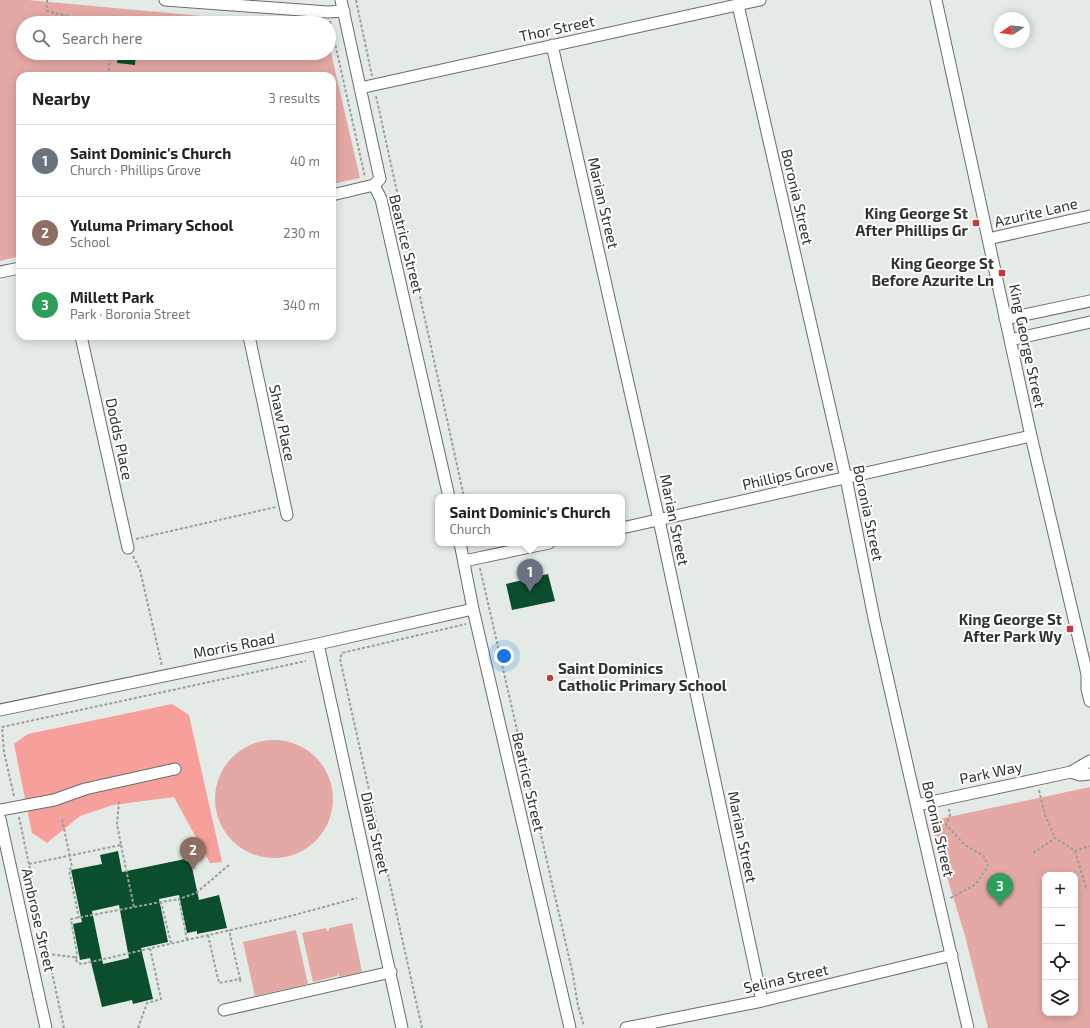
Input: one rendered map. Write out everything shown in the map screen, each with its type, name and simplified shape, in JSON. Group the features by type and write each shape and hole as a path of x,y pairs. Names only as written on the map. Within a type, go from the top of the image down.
{"street":[{"path":"165,0 328,12 342,5"},
{"name":"Thor Street","path":"360,88 760,0"},
{"name":"King George Street","path":"936,0 1031,436 1089,677 1087,689 1090,701"},
{"name":"Beatrice Street","path":"342,5 380,179 370,186 382,199 449,494"},
{"name":"Boronia Street","path":"738,5 846,478 875,623 968,1028"},
{"name":"Marian Street","path":"552,45 659,520 762,1002"},
{"path":"336,194 370,186"},
{"name":"Azurite Lane","path":"988,239 1090,216"},
{"path":"0,272 16,269"},
{"path":"1005,319 1090,301"},
{"path":"1010,340 1090,322"},
{"name":"Dodds Place","path":"82,340 128,545"},
{"name":"Shaw Place","path":"250,340 286,510"},
{"name":"Phillips Grove","path":"625,527 1031,436"},
{"name":"Beatrice Street","path":"461,546 473,609 570,1028"},
{"path":"464,561 535,546"},
{"name":"Morris Road","path":"0,710 318,644 473,609"},
{"name":"Diana Street","path":"318,644 402,1028"},
{"name":"Park Way","path":"917,805 1071,772 1090,761"},
{"path":"0,810 54,800 85,789 175,769"},
{"name":"Park Way","path":"1071,772 1080,775 1090,774"},
{"name":"Ambrose Street","path":"0,820 46,1028"},
{"name":"Selina Street","path":"626,1028 762,1002 952,955"},
{"path":"224,1010 390,972"}],"path":[{"path":"47,0 47,11 66,16"},
{"path":"356,0 463,494"},
{"path":"328,12 329,16"},
{"path":"336,45 370,186"},
{"path":"109,72 110,60"},
{"path":"164,675 140,570 128,545 286,510"},
{"path":"478,558 573,975 578,1006 584,1026"},
{"path":"422,1028 340,659 342,653 469,623"},
{"path":"14,799 4,752 2,727 306,661"},
{"path":"1036,779 1045,815 1055,838 1075,851 1087,890"},
{"path":"940,904 976,884 988,866 984,856 965,845 946,825 950,815 947,798"},
{"path":"119,801 118,824 134,907"},
{"path":"18,814 64,1028"},
{"path":"62,819 72,867 69,870 79,918"},
{"path":"1033,853 1055,838"},
{"path":"29,864 121,845"},
{"path":"1075,851 1090,846"},
{"path":"76,959 77,950 71,919 161,902 196,893 229,865"},
{"path":"179,898 187,940"},
{"path":"48,954 61,954 76,959 82,964 229,930 357,898"},
{"path":"161,902 171,943"},
{"path":"229,930 241,984"},
{"path":"208,935 219,983 240,978"},
{"path":"138,1028 146,1003 161,999 150,948"}],"shaded area":[{"path":"0,0 28,0 201,16 16,16 16,60 333,60 335,72 16,72 16,257 0,261"},
{"path":"336,74 360,178 336,183"},
{"path":"172,704 189,715 222,862 210,863 174,797 113,805 80,816 47,843 32,833 14,744 28,734"},
{"path":"274,740 286,741 297,745 316,757 328,776 332,787 332,811 328,822 316,841 297,853 286,857 274,858 262,857 251,853 232,841 220,822 216,811 215,799 216,787 220,776 232,757 251,745 262,741"},
{"path":"1090,787 1090,1028 988,1028 965,936 930,821"},
{"path":"352,923 362,972 339,977 338,973 337,976 313,982 302,933 326,928 327,931 329,931 329,928"},
{"path":"296,930 308,984 255,996 243,942"}],"building":[{"path":"117,60 135,60 135,65 117,63"},
{"path":"548,574 555,601 512,610 506,584"},
{"path":"118,851 122,872 190,858 199,900 219,895 227,928 197,934 197,931 187,933 179,895 159,899 168,942 141,948 153,999 133,1004 132,1000 102,1007 90,958 80,960 73,924 82,922 71,870 102,864 100,855","holes":["119,905 129,958 103,964 92,911"]}],"place":[{"name":"King George St After Phillips Gr","path":"976,223"},
{"name":"King George St Before Azurite Ln","path":"1002,273"},
{"name":"Saint Dominic's Church","path":"530,592"},
{"name":"King George St After Park Wy","path":"1070,629"},
{"name":"Saint Dominics Catholic Primary School","path":"550,678"},
{"name":"Yuluma Primary School","path":"193,870"},
{"name":"Millett Park","path":"1000,906"}]}
